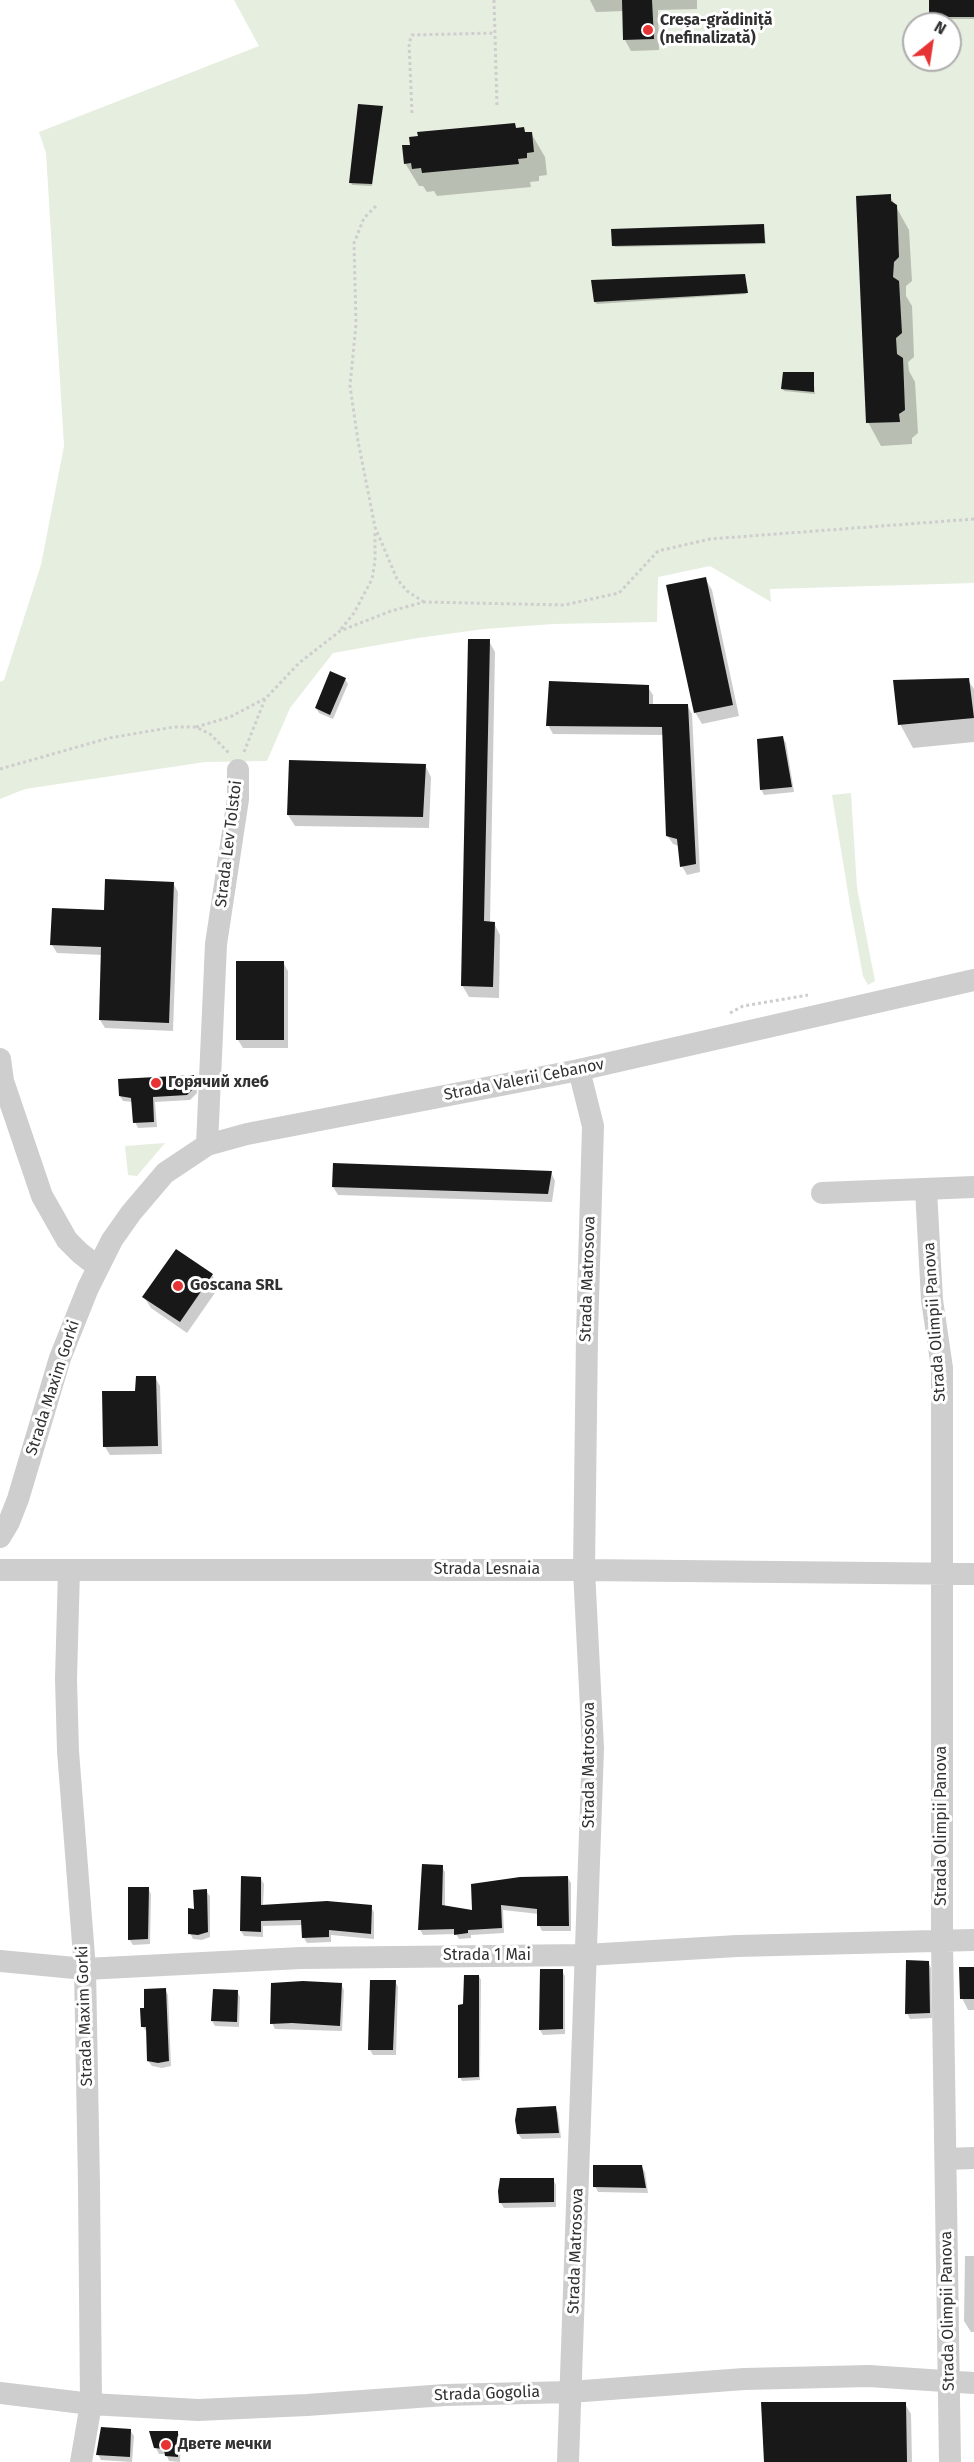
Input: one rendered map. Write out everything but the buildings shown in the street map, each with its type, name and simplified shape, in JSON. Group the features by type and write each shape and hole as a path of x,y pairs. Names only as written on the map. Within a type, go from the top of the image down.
{"street":[{"name":"Strada Lev Tolstoi","path":"207,1145 216,944 238,799 238,770"},
{"name":"Strada Valerii Cebanov","path":"112,1240 131,1212 165,1173 207,1145 248,1134 579,1070 974,980"},
{"path":"0,1059 3,1081 42,1196 67,1240 99,1267"},
{"name":"Strada Matrosova","path":"568,2462 593,1748 585,1570 586,1335 593,1126 579,1070"},
{"path":"822,1193 974,1187"},
{"name":"Strada Olimpii Panova","path":"926,1190 932,1300 942,1368 943,1482 940,1575 942,1940 950,2462"},
{"name":"Strada Maxim Gorki","path":"0,1537 18,1499 60,1358 87,1288 112,1240"},
{"name":"Strada Lesnaia","path":"0,1570 585,1570 974,1575"},
{"name":"Strada Maxim Gorki","path":"69,1570 66,1679 68,1751 85,1969 92,2404 81,2462"},
{"name":"Strada 1 Mai","path":"0,1961 85,1969 301,1958 586,1955 736,1946 974,1940"},
{"path":"946,2159 974,2158"},
{"name":"Strada Gogolia","path":"0,2393 92,2404 198,2410 445,2395 570,2392 755,2379 869,2376 974,2383"}],"path":[{"path":"494,0 497,106"},
{"path":"412,113 409,43 412,35 495,33"},
{"path":"376,207 364,218 354,243 356,324 350,386 361,462 375,527 397,579 407,591 424,602"},
{"path":"340,631 391,611 424,602 564,605 619,593 658,551 710,539 974,519"},
{"path":"0,769 109,738 174,726 196,727 230,717 266,698 299,663 340,631 354,613 372,579 375,561 375,527"},
{"path":"238,770 266,698"},
{"name":"Strada Lev Tolstoi","path":"196,727 210,734 222,744 238,770"}],"green space":[{"path":"234,0 974,0 974,583 770,589 771,602 710,566 658,577 657,622 553,624 484,629 333,653 290,708 267,761 205,762 25,789 0,799 0,682 4,680 41,565 64,446 46,153 39,132 259,46"},
{"path":"851,793 857,888 875,981 868,985 863,976 832,795"},
{"path":"165,1143 137,1176 128,1175 125,1146"}],"place":[{"name":"Creșa-grădiniță (nefinalizată)","path":"648,30"},
{"name":"Горячий хлеб","path":"156,1083"},
{"name":"Goscana SRL","path":"178,1286"},
{"name":"Двете мечки","path":"166,2445"}]}
